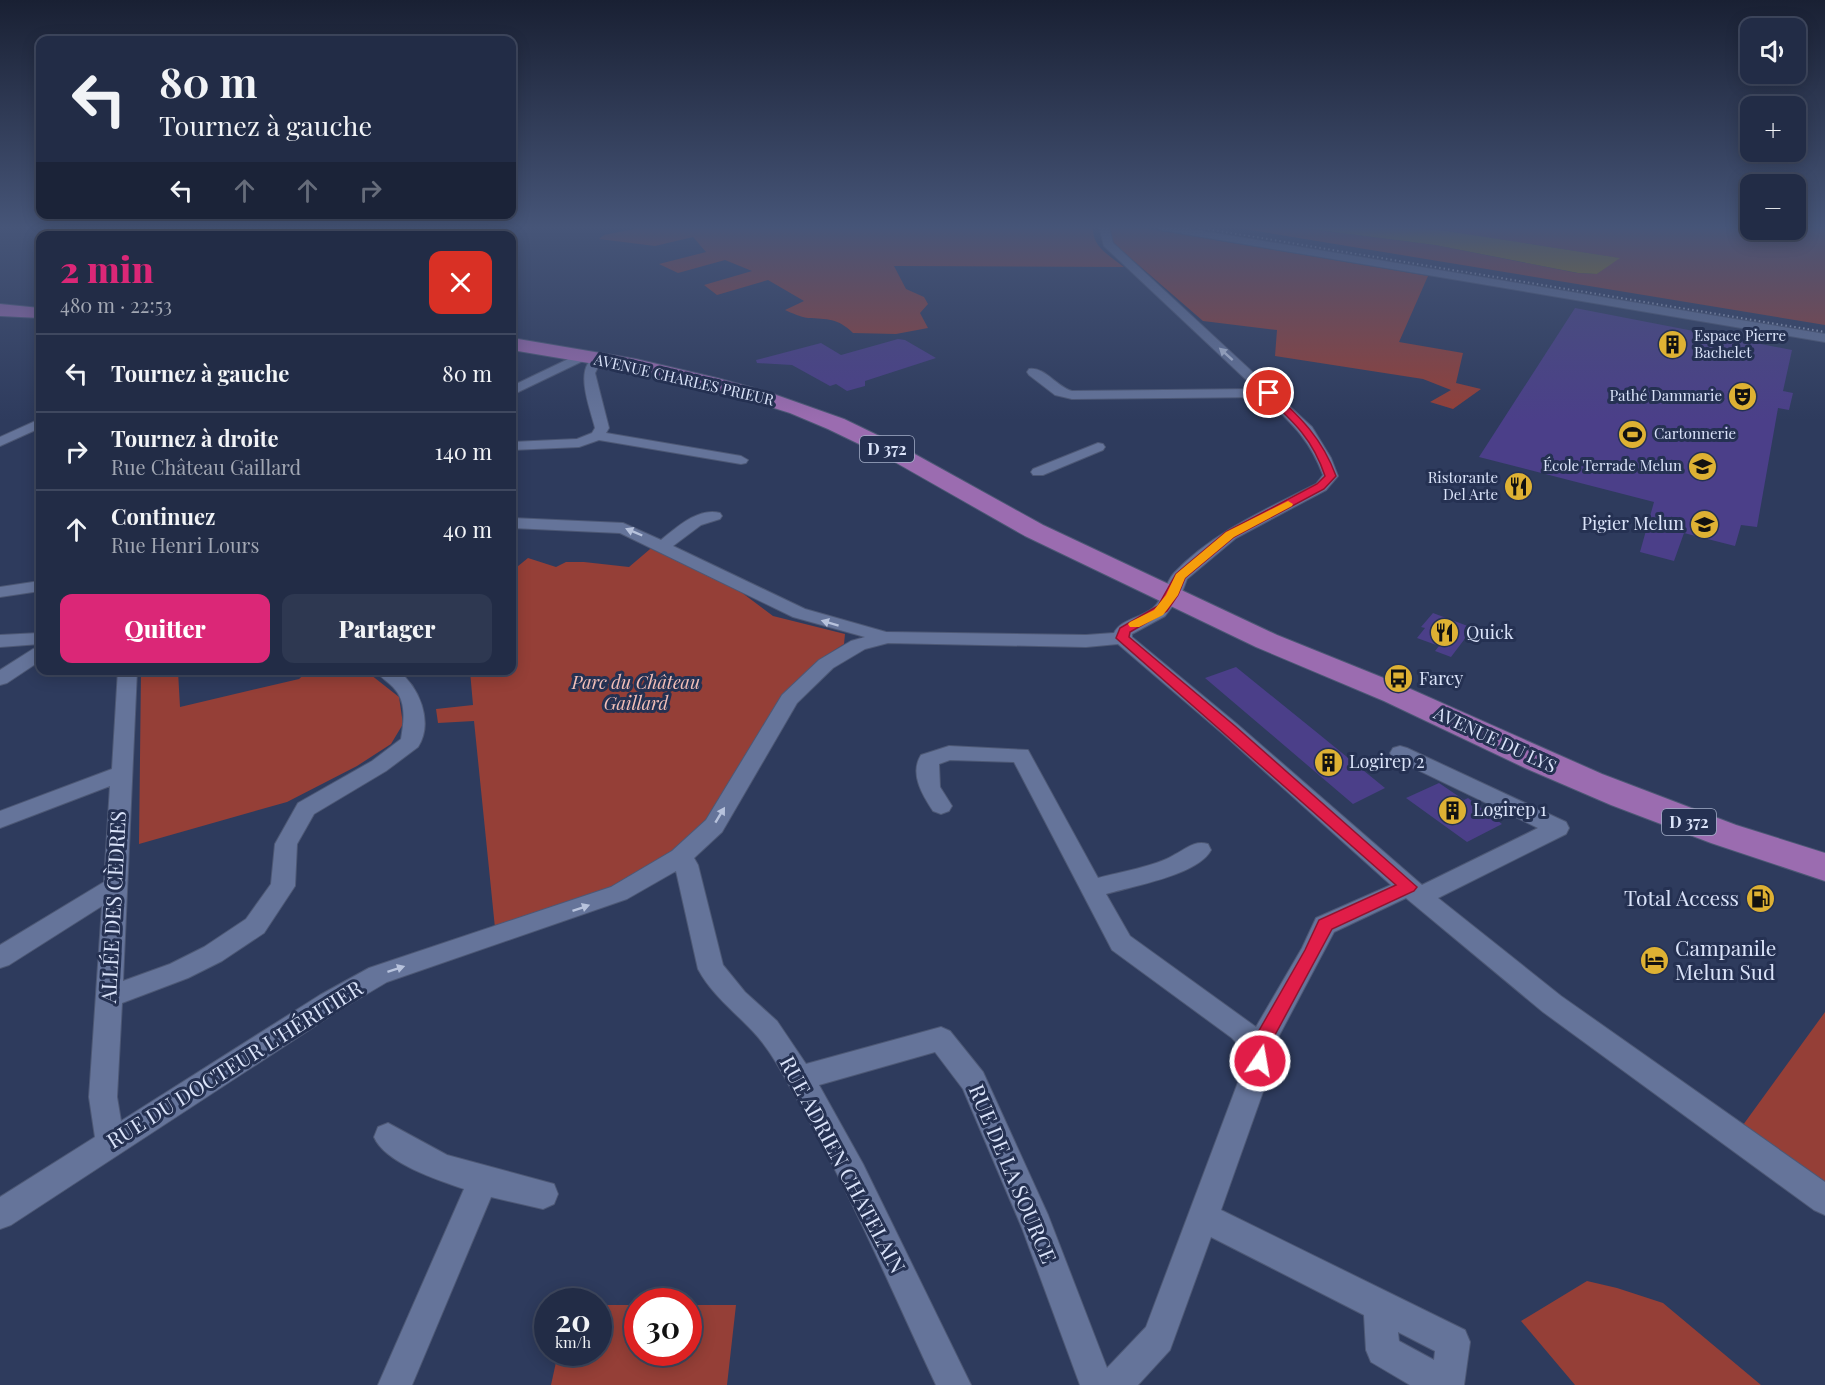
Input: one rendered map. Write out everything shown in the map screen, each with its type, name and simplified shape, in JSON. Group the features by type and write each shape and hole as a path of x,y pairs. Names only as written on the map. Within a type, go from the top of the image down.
{"main road":[{"path":"0,310 36,313"},
{"name":"AVENUE CHARLES PRIEUR","path":"516,345 591,357 746,392 836,424 907,460 1027,528 1172,595"},
{"name":"AVENUE DU LYS","path":"1172,595 1335,671 1394,694 1555,768 1719,833 1825,867"}],"street":[{"path":"1159,292 1307,430 1324,458 1330,476 1321,487 1230,535 1180,577 1172,595 1159,612 1124,631 1122,638 1230,729 1414,892 1551,1004 1825,1200"},
{"path":"1548,292 1825,338"},
{"path":"516,389 591,357 592,365 589,373 602,428 598,436"},
{"path":"1033,372 1060,392 1072,395 1269,393"},
{"path":"0,442 36,425"},
{"path":"0,431 23,431"},
{"path":"516,446 579,443 598,436 741,460"},
{"path":"1038,472 1098,447"},
{"path":"663,546 695,522 714,516"},
{"path":"516,523 623,528 799,613 857,638"},
{"path":"0,592 36,587"},
{"name":"RUE DU DOCTEUR L'HÉRITIER","path":"0,1214 329,1003 378,975 620,893 680,857 714,826 789,699 857,638 1086,641 1122,638"},
{"path":"0,641 36,639"},
{"path":"0,679 36,656"},
{"name":"ALLÉE DES CÈDRES","path":"113,1142 108,1133 103,1097 128,675"},
{"path":"108,997 188,967 213,954 255,926 283,886 286,844 306,809 379,766 411,742 416,715 407,690 390,675"},
{"path":"940,806 928,788 928,760 949,753 1021,755 1121,944 1241,1030 1258,1048 1260,1061 1158,1338 1116,1385"},
{"path":"1258,1048 1312,953 1325,925 1414,892 1558,828 1400,753"},
{"path":"0,820 122,773"},
{"path":"1092,890 1180,863 1200,850"},
{"name":"RUE ADRIEN CHATELAIN","path":"680,857 686,865 711,969 736,1000 768,1029 800,1078 852,1174 954,1385"},
{"path":"0,958 116,886"},
{"name":"RUE DE LA SOURCE","path":"800,1078 941,1039 973,1082 1037,1226 1097,1385"},
{"path":"388,1137 408,1153 483,1181 543,1194"},
{"path":"395,1385 483,1181"},
{"path":"1203,1217 1380,1306 1383,1350 1445,1385"}],"green space":[{"path":"713,292 728,292 717,295"},
{"path":"788,292 912,292 924,297 928,304 920,313 928,328 896,334 853,333 837,322 796,315 785,310 804,301"},
{"path":"1169,292 1421,292 1399,342 1463,353 1456,383 1481,389 1453,409 1430,402 1451,390 1423,379 1275,356 1277,330 1203,321"},
{"path":"1623,292 1825,292 1825,325"},
{"name":"Parc du Château Gaillard","path":"656,544 721,577 773,616 845,634 844,644 825,656 781,698 704,824 665,858 616,888 495,928 474,721 438,723 436,709 473,705 470,675 516,675 516,568 528,558 556,567 566,562 584,562 629,567"},
{"path":"141,675 178,675 180,707 299,679 303,675 371,675 399,697 403,724 391,744 357,766 287,802 139,844"},
{"path":"1825,1012 1825,1189 1743,1125"},
{"path":"1587,1281 1663,1303 1761,1385 1575,1385 1521,1321"},
{"path":"612,1305 624,1305 624,1366 702,1366 702,1305 736,1305 727,1385 551,1385 555,1366 612,1366"}],"building":[{"name":"Cartonnerie","path":"1575,308 1792,350 1783,391 1793,393 1789,410 1778,408 1757,527 1741,525 1735,546 1684,533 1674,561 1640,552 1654,502 1479,457"},
{"path":"898,339 905,340 936,358 865,381 865,386 847,391 836,384 830,386 792,365 757,363 756,360 821,343 841,355"},
{"name":"Quick","path":"1433,613 1473,628 1451,657 1435,651 1439,646 1417,638 1425,628 1421,627"},
{"name":"Logirep 2","path":"1236,667 1385,788 1353,804 1205,678"},
{"name":"Logirep 1","path":"1439,783 1464,800 1468,798 1502,824 1467,842 1406,798"}],"railway":[{"path":"1583,292 1825,332"}],"slow traffic":[{"path":"1134,624 1159,612 1172,595 1180,577 1230,535 1288,504"}],"place":[{"name":"Espace Pierre Bachelet","path":"1673,345"},
{"name":"Pathé Dammarie","path":"1743,396"},
{"name":"Cartonnerie","path":"1633,434"},
{"name":"École Terrade Melun","path":"1703,466"},
{"name":"Ristorante Del Arte","path":"1519,487"},
{"name":"Pigier Melun","path":"1705,524"},
{"name":"Quick","path":"1445,633"},
{"name":"Farcy","path":"1398,679"},
{"name":"Logirep 2","path":"1328,762"},
{"name":"Logirep 1","path":"1452,810"},
{"name":"Total Access","path":"1760,899"},
{"name":"Campanile Melun Sud","path":"1654,961"}],"route":[{"path":"1260,1061 1258,1048 1312,953 1325,925 1408,887 1230,729 1122,638 1124,631 1131,626 1159,612 1172,595 1180,577 1230,535 1321,487 1330,476 1324,458 1307,430 1269,393"}]}
